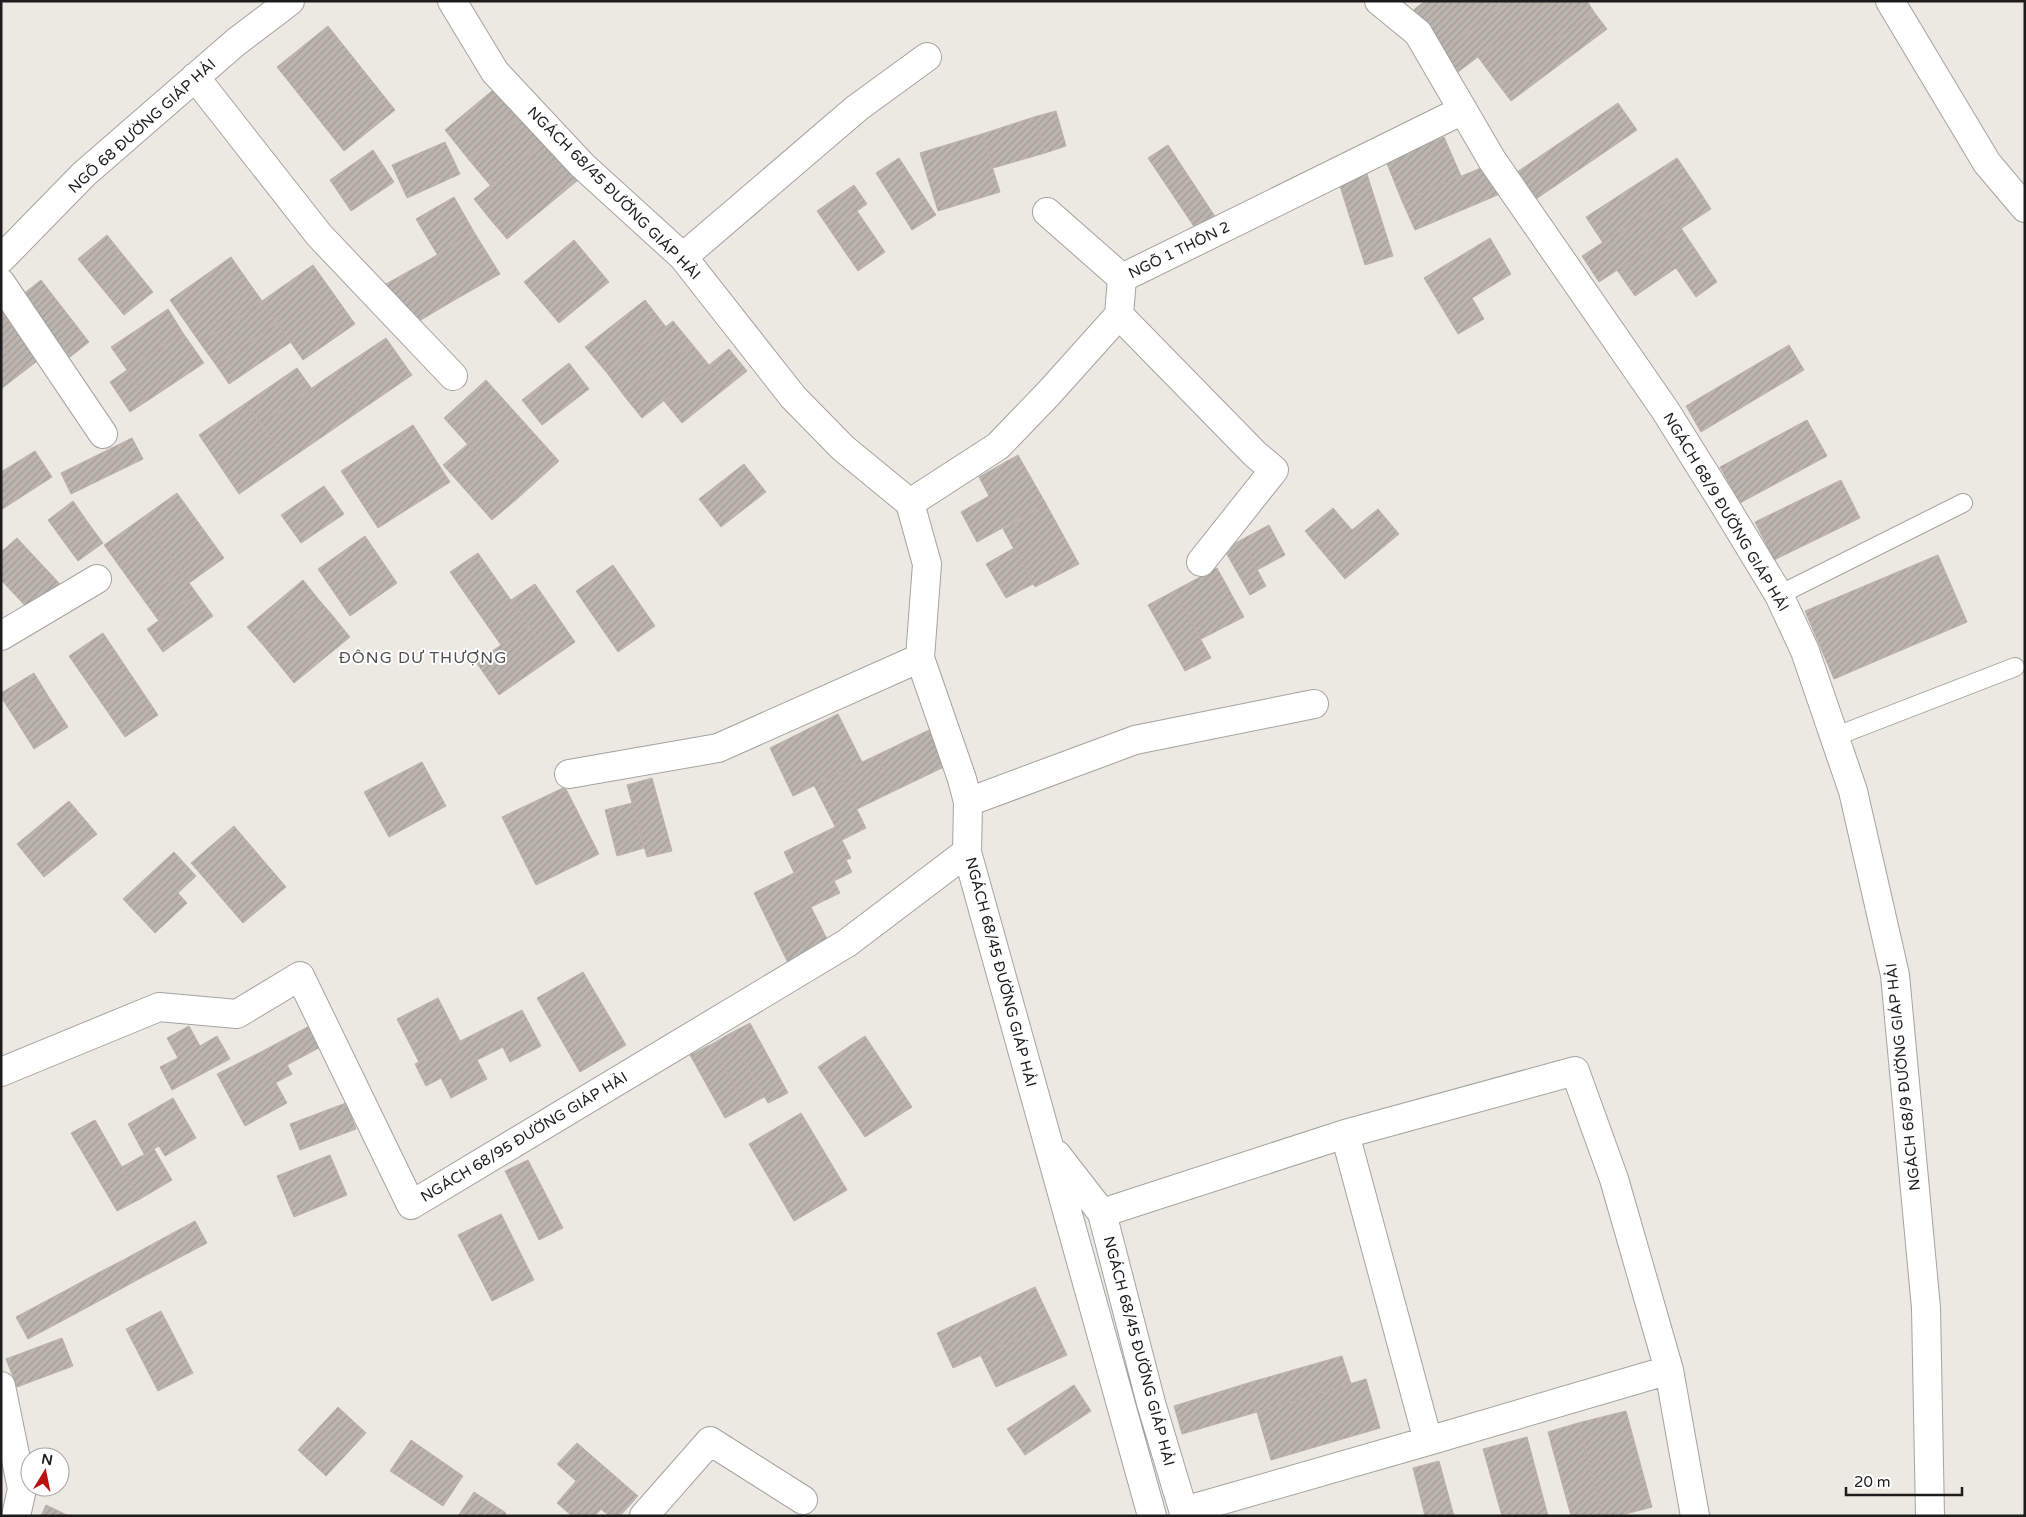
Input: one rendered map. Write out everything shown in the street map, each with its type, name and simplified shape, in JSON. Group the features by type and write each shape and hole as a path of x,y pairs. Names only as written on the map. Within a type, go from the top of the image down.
{"street":[{"name":"NGÕ 68 ĐƯỜNG GIÁP HẢI","path":"1,259 84,174 236,42 290,1"},
{"name":"NGÁCH 68/45 ĐƯỜNG GIÁP HẢI","path":"452,1 495,72 582,166 683,257 793,397 843,448 910,503 927,564 920,658 962,779 968,802 967,852 1152,1516"},
{"name":"NGÁCH 68/9 ĐƯỜNG GIÁP HẢI","path":"1379,1 1418,33 1492,160 1665,410 1779,595 1804,650 1853,791 1895,975 1926,1308 1930,1516"},
{"path":"1890,1 1987,163 2025,208"},
{"path":"683,257 857,108 928,57"},
{"path":"195,77 319,235 453,376"},
{"name":"NGÕ 1 THÔN 2","path":"1119,315 1122,278 1463,110"},
{"path":"1047,212 1122,278"},
{"path":"1,283 103,434"},
{"path":"910,503 998,446 1049,393 1119,315 1255,454 1274,470 1201,562"},
{"path":"1,636 97,580"},
{"path":"569,774 718,748 920,658"},
{"path":"968,802 1135,740 1314,704"},
{"name":"NGÁCH 68/95 ĐƯỜNG GIÁP HẢI","path":"1,1072 159,1007 237,1014 300,976 411,1204 847,943 967,852"},
{"path":"1102,1213 1345,1134 1575,1071 1614,1179 1669,1370 1695,1516"},
{"path":"1345,1134 1428,1441"},
{"name":"NGÁCH 68/45 ĐƯỜNG GIÁP HẢI","path":"1048,1144 1102,1213 1151,1403 1184,1513"},
{"path":"1184,1513 1669,1370"},
{"path":"1,1386 22,1489 16,1516"},
{"path":"644,1516 710,1441 803,1500"}],"lane":[{"path":"1779,595 1962,503"},
{"path":"1834,737 2015,667"}],"building":[{"path":"1425,1 1509,1 1438,55 1407,15"},
{"path":"1509,1 1552,1 1454,75 1438,55"},
{"path":"1552,1 1587,1 1594,12 1498,84 1478,57"},
{"path":"1594,12 1607,29 1511,101 1498,84"},
{"path":"328,26 395,110 344,151 277,67"},
{"path":"499,85 524,115 469,160 445,130"},
{"path":"1618,103 1637,130 1536,199 1517,172"},
{"path":"1056,111 1066,146 1045,153 1034,117"},
{"path":"524,115 545,140 490,185 469,160"},
{"path":"1034,117 1045,153 993,168 982,134"},
{"path":"982,134 1000,192 938,211 920,153"},
{"path":"1444,137 1461,176 1402,201 1386,161"},
{"path":"545,140 561,160 490,219 474,199"},
{"path":"445,142 460,174 407,198 392,165"},
{"path":"1168,145 1216,218 1197,231 1148,158"},
{"path":"373,150 394,182 351,211 330,180"},
{"path":"899,158 936,215 912,230 876,173"},
{"path":"1677,158 1694,183 1603,243 1586,217"},
{"path":"561,160 578,180 507,239 490,219"},
{"path":"1488,165 1500,194 1415,230 1402,201"},
{"path":"1366,171 1393,256 1365,265 1338,180"},
{"path":"1694,183 1711,209 1599,282 1582,256"},
{"path":"854,185 867,204 830,230 817,211"},
{"path":"454,197 474,232 437,254 416,219"},
{"path":"857,211 885,252 858,271 830,230"},
{"path":"1681,228 1717,282 1696,297 1676,268 1635,296 1617,270"},
{"path":"474,232 500,274 451,302 427,261"},
{"path":"107,235 153,292 124,315 78,259"},
{"path":"1490,238 1511,274 1472,298 1484,319 1458,334 1424,278"},
{"path":"574,240 609,282 559,323 524,282"},
{"path":"231,257 262,301 200,343 170,300"},
{"path":"427,261 451,302 411,326 386,284"},
{"path":"313,265 355,324 303,360 262,301"},
{"path":"41,280 89,342 70,357 22,295"},
{"path":"645,300 666,327 607,373 585,347"},
{"path":"262,301 277,323 216,365 200,343"},
{"path":"1,306 41,358 23,372 1,345"},
{"path":"168,309 183,333 127,370 111,347"},
{"path":"673,321 692,344 625,397 607,373"},
{"path":"277,323 291,342 229,384 216,365"},
{"path":"183,333 204,363 147,401 127,370"},
{"path":"386,338 412,375 361,410 335,372"},
{"path":"692,344 709,365 642,418 625,397"},
{"path":"1,345 23,372 1,389"},
{"path":"1789,345 1804,370 1701,432 1686,406"},
{"path":"729,349 747,371 727,387 709,365"},
{"path":"569,363 589,389 542,425 522,400"},
{"path":"709,365 727,387 682,423 664,401"},
{"path":"297,368 312,389 260,424 246,403"},
{"path":"127,370 147,401 130,412 110,382"},
{"path":"335,372 361,410 287,461 260,424"},
{"path":"486,380 559,461 517,499 444,418"},
{"path":"246,403 287,461 239,494 199,435"},
{"path":"1807,420 1827,456 1740,503 1720,467"},
{"path":"413,425 450,482 378,528 341,471"},
{"path":"132,438 143,459 71,494 61,473"},
{"path":"468,444 517,499 492,520 443,465"},
{"path":"35,451 52,477 1,510 1,472"},
{"path":"1018,455 1046,504 977,542 961,512 989,496 979,477"},
{"path":"744,464 766,492 721,527 699,499"},
{"path":"1841,480 1860,518 1774,560 1755,522"},
{"path":"324,486 344,514 301,543 281,515"},
{"path":"177,493 224,558 189,583 142,518"},
{"path":"73,501 89,524 64,542 48,520"},
{"path":"1046,504 1079,564 1035,587 1003,529"},
{"path":"1333,508 1352,530 1378,509 1399,534 1345,579 1305,531"},
{"path":"142,518 181,572 143,599 104,545"},
{"path":"89,524 103,543 78,561 64,542"},
{"path":"1269,525 1285,555 1257,570 1241,540"},
{"path":"365,536 397,583 350,616 318,569"},
{"path":"17,538 60,584 31,612 1,580 1,552"},
{"path":"1241,540 1266,586 1250,595 1224,549"},
{"path":"1014,548 1033,584 1006,598 986,564"},
{"path":"478,553 529,626 501,645 450,572"},
{"path":"1938,555 1967,622 1834,679 1805,611"},
{"path":"613,565 655,626 618,652 576,591"},
{"path":"1217,568 1244,617 1201,639 1174,591"},
{"path":"181,572 197,594 159,621 143,599"},
{"path":"303,580 319,600 263,645 247,627"},
{"path":"535,584 575,642 552,658 511,600"},
{"path":"1174,591 1211,658 1185,671 1148,605"},
{"path":"197,594 213,616 163,652 147,629"},
{"path":"319,600 333,616 277,662 263,645"},
{"path":"333,616 350,637 294,683 277,662"},
{"path":"529,626 552,658 499,695 476,662"},
{"path":"103,633 158,715 125,737 69,656"},
{"path":"34,673 48,696 14,717 1,697 1,693"},
{"path":"48,696 68,727 34,749 14,717"},
{"path":"838,714 862,762 793,796 770,748"},
{"path":"929,730 946,766 894,791 877,755"},
{"path":"877,755 894,791 857,809 839,773"},
{"path":"422,762 446,806 389,837 364,792"},
{"path":"839,773 866,828 842,840 814,785"},
{"path":"652,778 672,851 647,857 627,785"},
{"path":"565,787 599,854 536,885 502,817"},
{"path":"69,801 97,834 44,877 17,844"},
{"path":"632,803 644,848 617,856 605,810"},
{"path":"234,826 286,887 243,923 191,863"},
{"path":"835,827 851,858 846,860 852,872 834,881 840,893 811,907 784,852"},
{"path":"174,852 196,876 178,893 187,903 155,933 123,899"},
{"path":"794,873 830,945 789,965 754,893"},
{"path":"583,972 626,1045 580,1072 537,998"},
{"path":"438,998 460,1041 419,1062 397,1019"},
{"path":"522,1010 541,1046 510,1062 492,1025"},
{"path":"315,1023 326,1044 287,1065 292,1074 275,1083 259,1053"},
{"path":"750,1023 788,1093 768,1103 729,1034"},
{"path":"492,1025 503,1047 477,1060 487,1079 451,1098 441,1078 426,1086 415,1064"},
{"path":"189,1026 200,1046 217,1036 230,1059 172,1090 160,1067 178,1058 167,1038"},
{"path":"729,1034 764,1097 746,1107 712,1044"},
{"path":"865,1036 912,1107 865,1137 818,1067"},
{"path":"712,1044 746,1107 725,1118 690,1055"},
{"path":"259,1053 287,1103 245,1126 217,1074"},
{"path":"173,1098 196,1138 165,1156 159,1146 144,1154 128,1124"},
{"path":"346,1103 356,1129 300,1150 290,1124"},
{"path":"801,1113 847,1190 794,1221 749,1144"},
{"path":"95,1120 140,1199 117,1211 71,1133"},
{"path":"154,1149 172,1180 140,1199 122,1167"},
{"path":"330,1155 347,1195 294,1217 277,1176"},
{"path":"528,1160 563,1228 539,1240 505,1171"},
{"path":"501,1214 534,1280 492,1301 458,1235"},
{"path":"195,1221 207,1243 137,1280 125,1259"},
{"path":"125,1259 137,1280 108,1296 96,1274"},
{"path":"96,1274 108,1296 73,1315 61,1293"},
{"path":"1035,1287 1052,1323 953,1368 937,1333"},
{"path":"61,1293 73,1315 28,1339 16,1317"},
{"path":"161,1311 193,1373 158,1391 126,1329"},
{"path":"1052,1323 1067,1355 996,1387 981,1356"},
{"path":"62,1338 73,1366 17,1387 6,1359"},
{"path":"1342,1356 1351,1384 1257,1412 1248,1383"},
{"path":"1366,1379 1380,1428 1271,1460 1257,1412"},
{"path":"1248,1383 1257,1412 1182,1434 1174,1406"},
{"path":"1074,1385 1091,1411 1025,1455 1007,1429"},
{"path":"338,1407 366,1433 326,1476 298,1450"},
{"path":"1626,1411 1652,1507 1618,1516 1603,1516 1578,1423"},
{"path":"1578,1423 1603,1516 1571,1516 1548,1432"},
{"path":"1527,1437 1548,1516 1502,1516 1483,1449"},
{"path":"411,1440 463,1476 443,1506 390,1471"},
{"path":"577,1443 638,1496 620,1516 609,1516 601,1509 595,1516 572,1516 557,1503 576,1481 557,1464"},
{"path":"1439,1461 1454,1516 1425,1516 1413,1468"},
{"path":"474,1492 506,1513 504,1516 458,1516"},
{"path":"46,1505 69,1516 41,1516"}],"district":[{"name":"ĐÔNG DƯ THƯỢNG","path":"423,658"}]}
